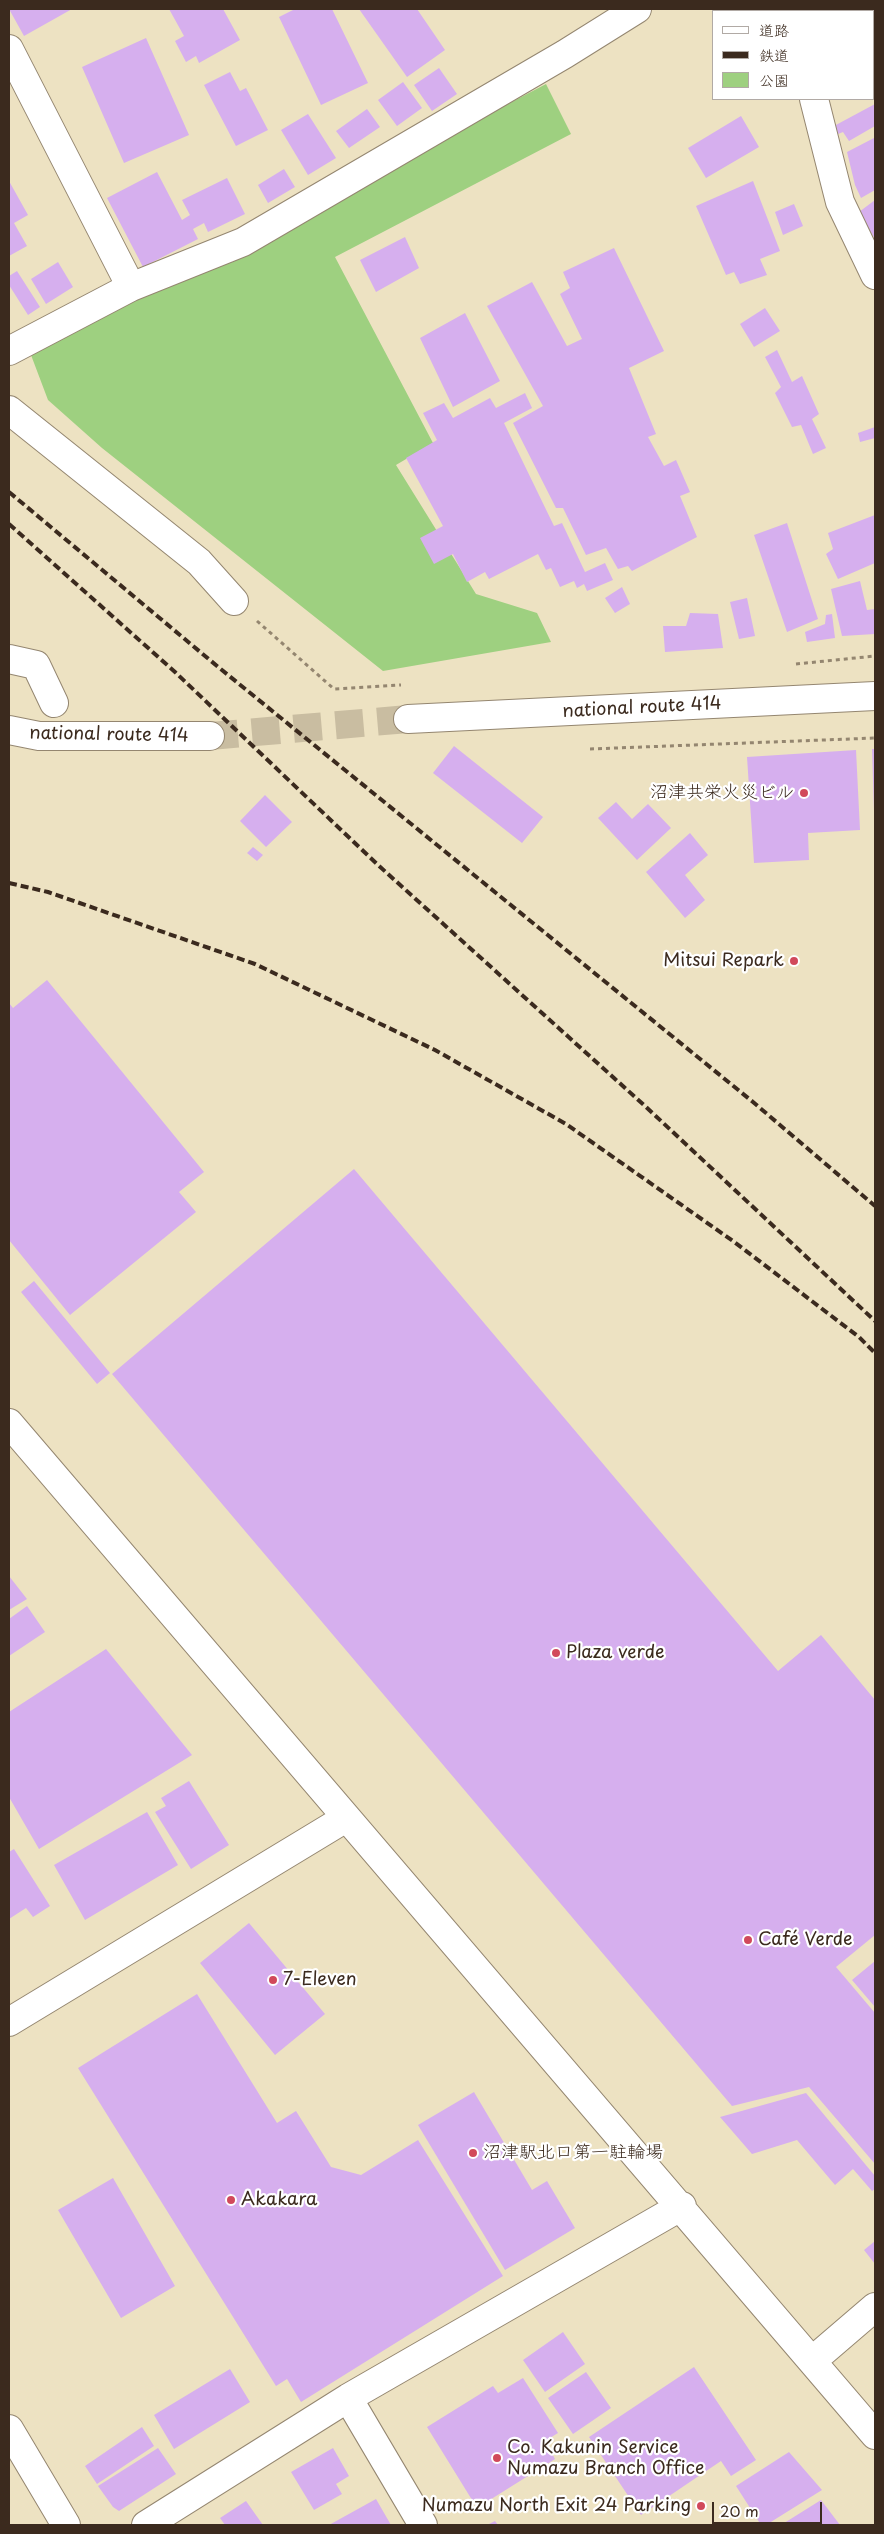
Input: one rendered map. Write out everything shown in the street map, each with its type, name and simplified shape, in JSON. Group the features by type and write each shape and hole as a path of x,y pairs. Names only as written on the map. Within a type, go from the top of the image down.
{"main road":[{"path":"9,351 131,287 244,242 565,54 637,9"},
{"path":"9,49 131,287"},
{"path":"814,100 840,202 875,276"},
{"path":"9,410 199,562 234,601"},
{"path":"9,659 36,665 54,702"},
{"name":"national route 414","path":"408,719 875,696"},
{"name":"national route 414","path":"9,730 39,736 210,736"},
{"path":"9,1423 346,1818 682,2206 875,2435"},
{"path":"9,2022 346,1818"},
{"path":"146,2525 348,2398 682,2206"},
{"path":"812,2361 875,2307"},
{"path":"348,2398 423,2525"},
{"path":"9,2429 66,2525"}],"path":[{"path":"234,601 334,689"},
{"path":"590,749 875,738"}],"green space":[{"path":"546,84 571,134 335,257 433,443 396,465 476,594 537,613 551,642 383,671 102,448 48,400 31,355"}],"building":[{"path":"9,9 72,9 24,36"},
{"path":"169,9 223,9 240,40 199,63 196,56 186,62 175,41 184,36"},
{"path":"295,9 332,9 368,83 321,105 279,17"},
{"path":"359,9 417,9 445,50 407,77"},
{"path":"146,38 189,135 124,163 82,67"},
{"path":"439,68 457,94 432,111 414,85"},
{"path":"230,72 240,91 246,88 268,130 236,146 204,85"},
{"path":"403,82 422,108 397,126 378,100"},
{"path":"875,104 875,126 849,141 843,132 838,134 834,126"},
{"path":"367,109 380,127 349,148 336,131"},
{"path":"308,114 336,158 308,175 281,130"},
{"path":"741,116 759,147 706,178 688,148"},
{"path":"874,138 875,190 861,198 855,185 847,152"},
{"path":"284,169 295,187 268,203 258,185"},
{"path":"157,172 182,220 190,215 182,200 227,178 245,214 208,232 204,223 193,229 198,239 143,267 107,198"},
{"path":"9,181 28,215 14,223 27,246 9,256"},
{"path":"753,181 780,251 760,259 767,275 740,284 734,272 726,275 696,206"},
{"path":"875,200 875,239 859,212"},
{"path":"794,204 803,226 783,235 775,212"},
{"path":"405,237 419,268 376,292 360,260"},
{"path":"614,248 664,351 629,368 656,434 648,437 664,466 676,460 690,492 680,496 697,537 632,571 628,566 618,569 606,548 586,555 563,508 556,508 513,423 543,406 487,306 532,282 567,346 582,339 560,294 570,288 563,272"},
{"path":"58,262 73,287 46,304 31,279"},
{"path":"17,271 40,307 28,315 9,285 9,276"},
{"path":"765,308 780,331 754,347 740,324"},
{"path":"465,313 500,381 453,407 420,338"},
{"path":"777,350 792,382 802,376 819,414 812,419 826,448 813,454 801,425 792,427 775,393 781,387 765,357"},
{"path":"525,393 532,408 504,423 554,526 562,523 585,572 605,563 613,580 587,591 584,584 577,588 574,581 560,587 551,568 546,570 538,554 489,579 485,572 467,582 453,554 434,564 420,538 443,526 406,458 437,440 423,413 444,403 453,418 490,398 496,408"},
{"path":"875,427 875,438 860,442 858,433"},
{"path":"875,515 875,563 838,579 826,554 833,549 828,533"},
{"path":"787,523 818,619 787,632 754,535"},
{"path":"860,581 867,610 875,609 875,634 842,636 831,589"},
{"path":"622,587 630,604 615,613 605,598"},
{"path":"747,598 755,636 739,639 730,602"},
{"path":"690,613 718,614 723,648 665,652 663,626 686,626"},
{"path":"832,614 835,638 807,642 805,632 825,624 826,615"},
{"path":"454,746 543,817 522,843 433,773"},
{"path":"872,749 875,749 875,811 874,811"},
{"name":"沼津共栄火災ビル","path":"856,750 860,830 808,833 809,860 754,863 747,757"},
{"path":"265,795 292,822 266,847 240,821"},
{"path":"616,802 632,819 648,804 671,828 637,860 598,818"},
{"path":"690,833 708,855 685,875 705,900 685,918 646,872"},
{"path":"253,847 263,855 257,861 247,853"},
{"path":"47,980 204,1172 179,1192 196,1212 70,1315 9,1240 9,1003 13,1008"},
{"name":"Plaza verde","path":"354,1169 778,1671 821,1635 875,1700 875,1935 836,1967 875,2013 875,2164 809,2087 732,2106 112,1374"},
{"path":"34,1281 110,1373 97,1384 21,1292"},
{"path":"9,1576 27,1599 9,1610"},
{"path":"27,1606 45,1632 9,1656 9,1619"},
{"path":"106,1649 192,1755 39,1849 9,1797 9,1712"},
{"path":"189,1781 229,1845 191,1869 155,1812 166,1806 161,1798"},
{"path":"147,1812 178,1865 85,1920 54,1865"},
{"path":"14,1849 50,1906 33,1917 26,1908 9,1919 9,1852"},
{"path":"249,1923 325,2014 275,2055 200,1963"},
{"path":"875,1961 875,2007 852,1980"},
{"path":"197,1994 277,2123 296,2111 331,2167 361,2175 418,2140 503,2276 301,2402 287,2379 276,2386 78,2068"},
{"name":"沼津駅北口第一駐輪場","path":"474,2092 532,2190 547,2181 575,2228 505,2270 418,2125"},
{"path":"806,2093 875,2176 875,2189 872,2191 853,2169 835,2185 797,2140 752,2154 720,2117"},
{"path":"113,2178 175,2286 121,2318 58,2210"},
{"path":"875,2241 875,2264 864,2250"},
{"path":"563,2332 585,2364 545,2392 523,2360"},
{"path":"694,2367 756,2460 731,2476 721,2461 641,2515 589,2437"},
{"path":"230,2369 250,2402 174,2449 154,2415"},
{"path":"586,2372 611,2408 573,2434 548,2398"},
{"path":"523,2378 558,2433 545,2441 555,2459 477,2508 427,2427 493,2386 498,2393"},
{"path":"142,2427 154,2446 97,2484 85,2466"},
{"path":"158,2448 176,2474 119,2511 113,2507 98,2486"},
{"path":"333,2448 349,2476 336,2484 342,2494 314,2510 291,2472"},
{"path":"789,2452 822,2490 766,2525 761,2525 736,2486"},
{"path":"376,2499 391,2525 329,2525"},
{"path":"821,2500 840,2525 781,2525"},
{"path":"246,2501 263,2525 225,2525 220,2518"},
{"path":"495,2521 498,2525 487,2525"}],"tunnel":[{"path":"210,736 408,719"}],"railway":[{"path":"9,492 217,666 753,1102 875,1206"},
{"path":"9,524 175,672 378,865 645,1106 875,1321"},
{"path":"9,883 48,892 255,964 435,1050 566,1124 733,1241 859,1337 875,1353"}],"place":[{"name":"沼津共栄火災ビル","path":"804,793"},
{"name":"Mitsui Repark","path":"794,961"},
{"name":"Plaza verde","path":"556,1653"},
{"name":"Café Verde","path":"748,1940"},
{"name":"7-Eleven","path":"273,1980"},
{"name":"沼津駅北口第一駐輪場","path":"473,2153"},
{"name":"Akakara","path":"231,2200"},
{"name":"Co. Kakunin Service Numazu Branch Office","path":"497,2458"},
{"name":"Numazu North Exit 24 Parking","path":"701,2506"}]}
